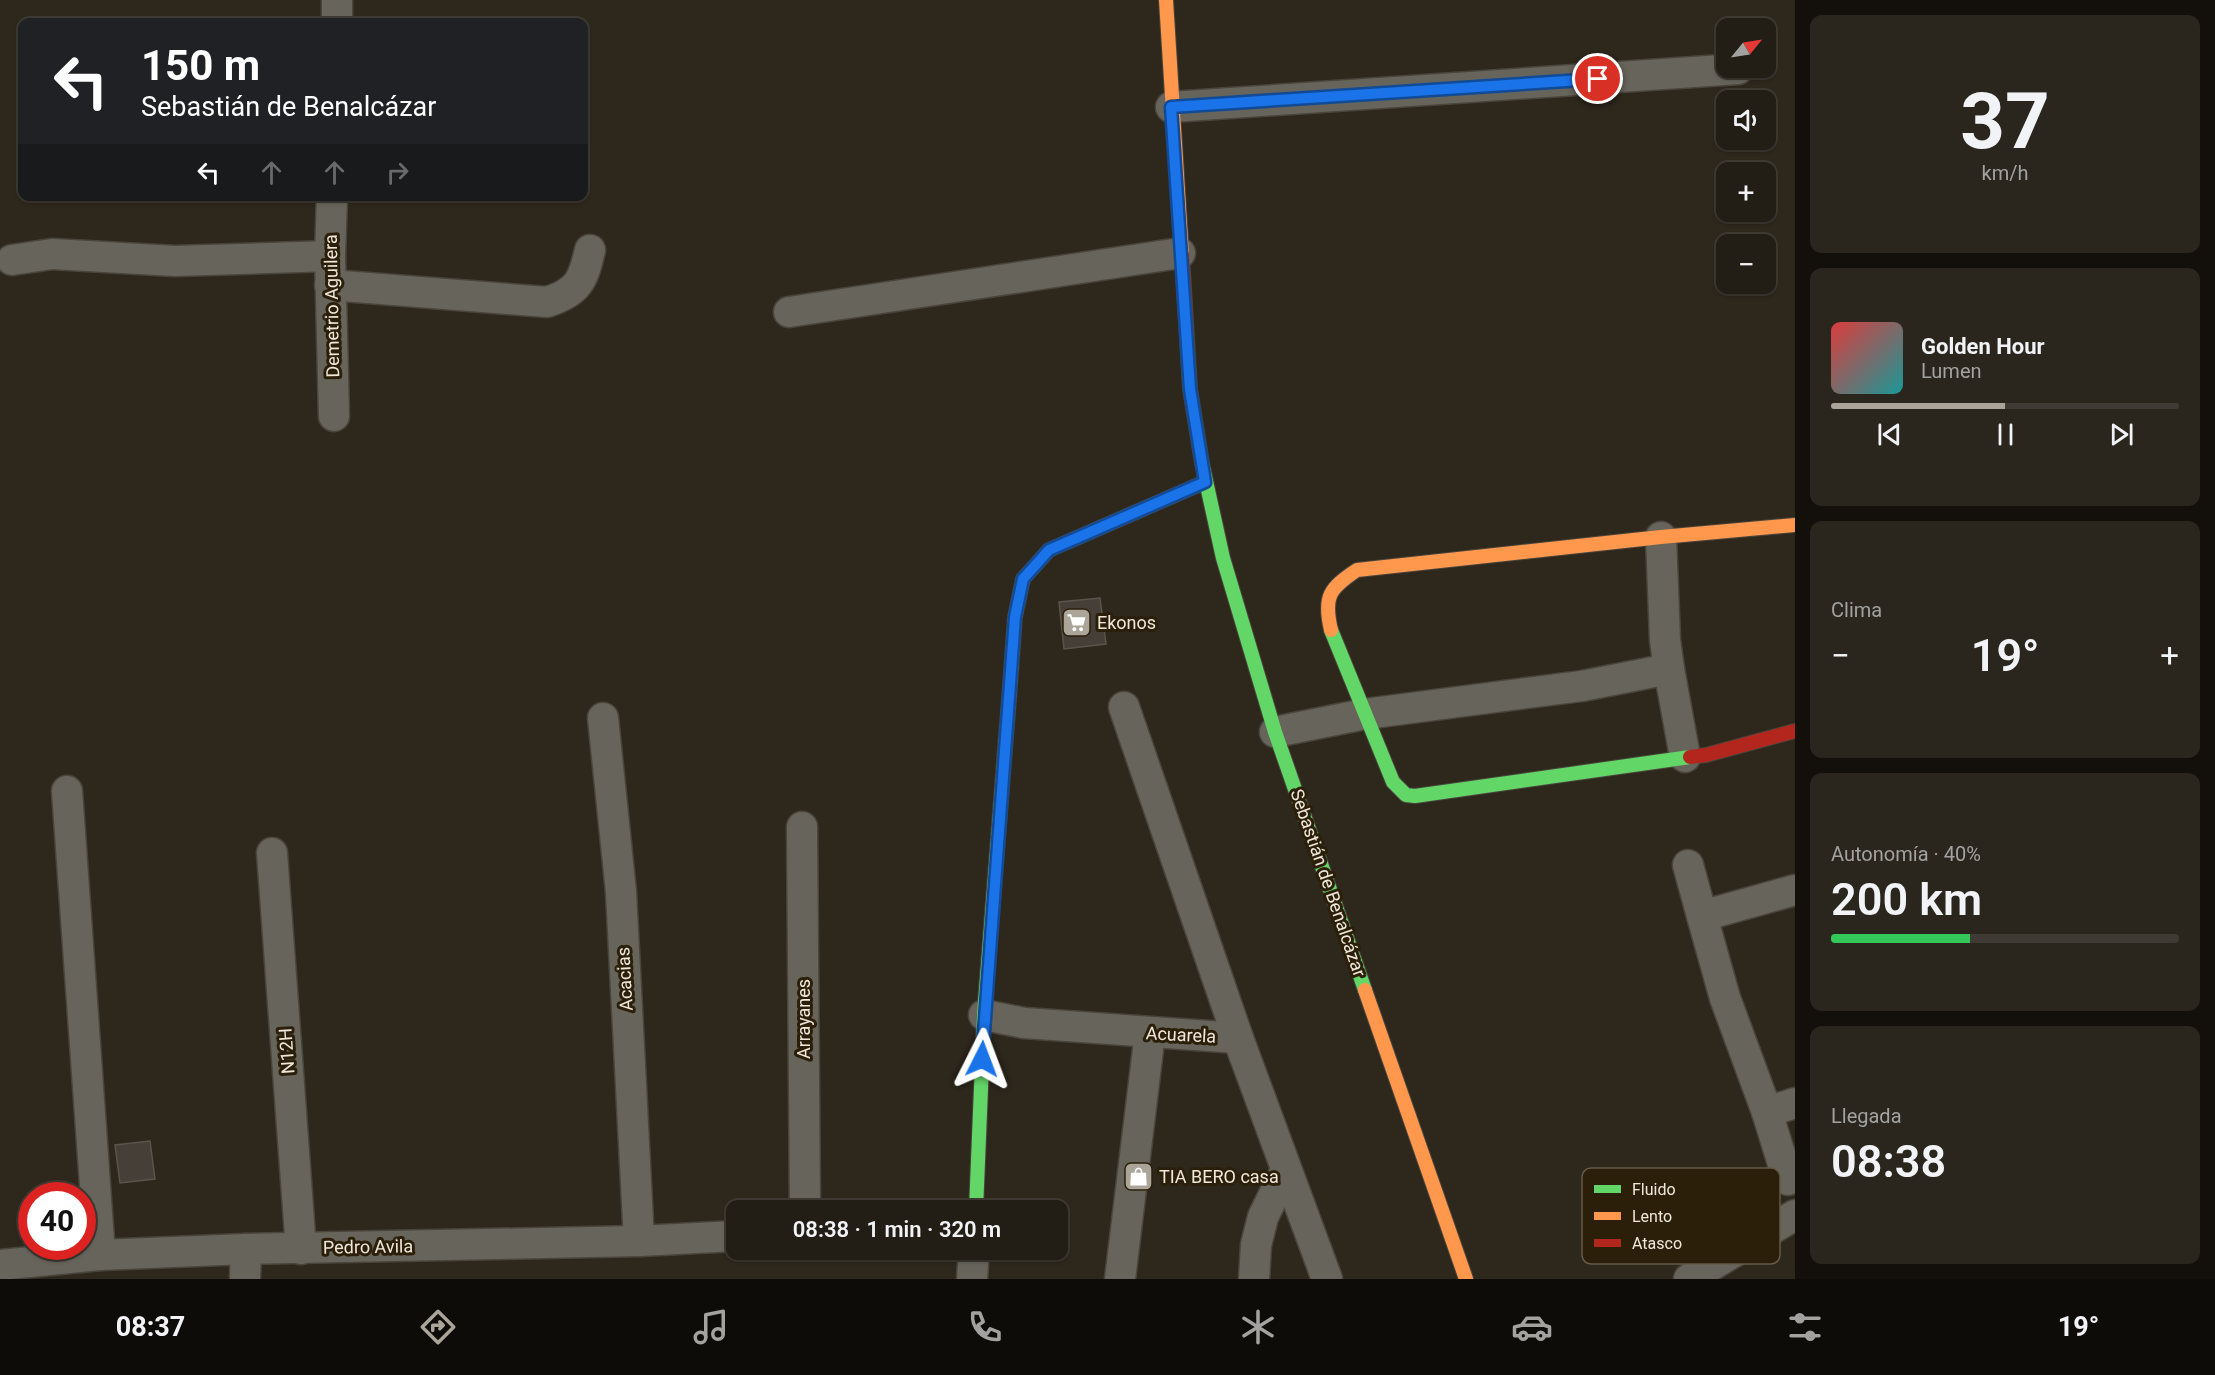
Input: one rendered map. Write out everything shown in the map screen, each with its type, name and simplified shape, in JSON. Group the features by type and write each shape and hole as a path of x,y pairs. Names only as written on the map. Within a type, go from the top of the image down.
{"street":[{"path":"337,0 337,18"},
{"name":"Sebastián de Benalcázar","path":"1166,0 1190,389 1205,482 1223,558 1275,732 1466,1279"},
{"path":"1171,107 1716,70"},
{"name":"Demetrio Aguilera","path":"332,201 330,271 333,416"},
{"path":"12,260 52,254 330,271 547,302 564,297 575,288 584,276 590,250"},
{"path":"789,312 1180,253"},
{"path":"976,1200 984,1016 1015,617 1023,579 1049,550 1205,482"},
{"path":"1795,525 1357,570 1339,581 1330,592 1325,609 1393,782 1406,795 1423,795 1706,755 1795,731"},
{"path":"1661,537 1665,640 1685,758"},
{"path":"1275,732 1365,714 1582,686 1669,669"},
{"path":"1124,707 1238,1038"},
{"name":"Acacias","path":"603,718 621,892 639,1241"},
{"path":"67,791 100,1255"},
{"name":"Arrayanes","path":"802,827 805,1200"},
{"name":"N12H","path":"272,853 301,1249"},
{"path":"1688,865 1725,998 1767,1112 1788,1180"},
{"path":"1702,916 1795,890"},
{"name":"Acuarela","path":"984,1016 1024,1023 1238,1038 1328,1279"},
{"path":"1120,1279 1150,1033"},
{"path":"1767,1112 1795,1103"},
{"path":"1254,1279 1256,1245 1263,1217 1286,1170"},
{"path":"1780,1224 1795,1215"},
{"name":"Pedro Avila","path":"0,1265 100,1255 246,1249 639,1241 726,1237"},
{"path":"245,1279 246,1249"},
{"path":"972,1279 973,1260"},
{"path":"1689,1279 1714,1264"}],"building":[{"path":"1100,598 1106,644 1064,649 1059,602"},
{"path":"150,1141 155,1179 120,1183 115,1145"}],"traffic: fast":[{"path":"1202,463 1223,558 1275,732 1365,990"},
{"path":"1331,630 1393,782 1406,795 1415,796 1690,757"},
{"path":"976,1200 984,1015 1009,699"}],"traffic: slow":[{"path":"1166,0 1182,255"},
{"path":"1009,699 1015,617 1023,579 1049,550 1205,482"},
{"path":"1331,630 1328,609 1331,594 1340,582 1357,570 1795,525"},
{"path":"1365,990 1466,1279"}],"traffic: jam":[{"path":"1182,255 1190,389 1202,463"},
{"path":"1690,757 1706,755 1795,731"}],"place":[{"name":"Ekonos","path":"1076,623"},
{"name":"TIA BERO casa","path":"1138,1177"}],"route":[{"path":"982,1059 1015,617 1023,579 1049,550 1205,482 1190,389 1171,107 1598,79"}]}
